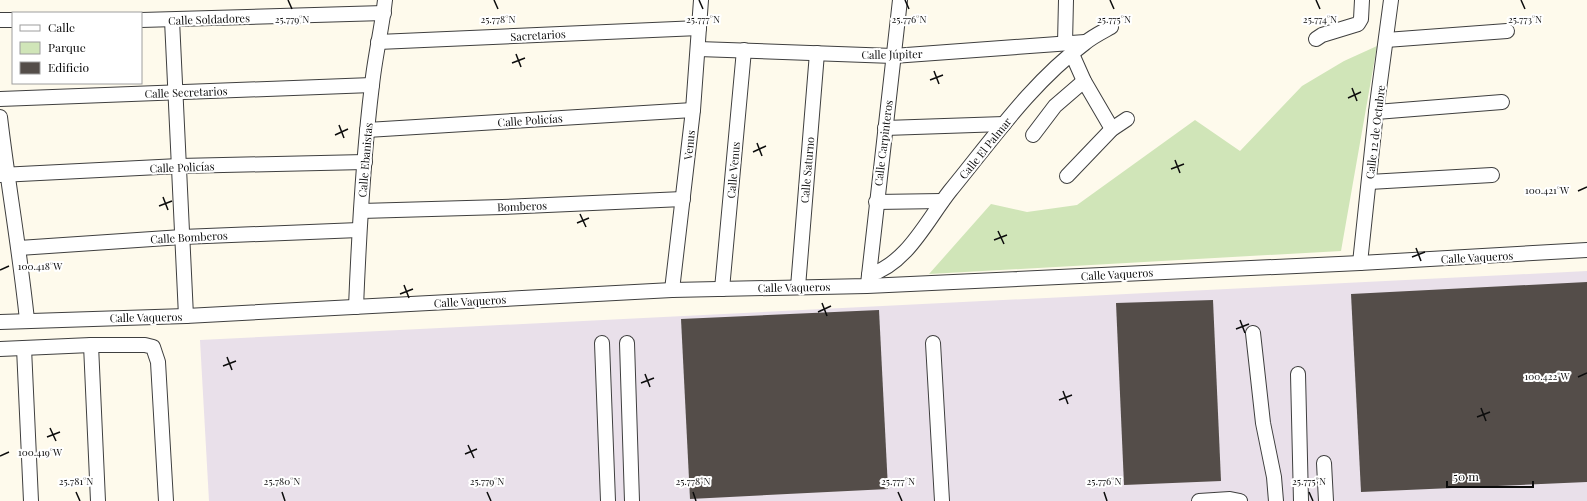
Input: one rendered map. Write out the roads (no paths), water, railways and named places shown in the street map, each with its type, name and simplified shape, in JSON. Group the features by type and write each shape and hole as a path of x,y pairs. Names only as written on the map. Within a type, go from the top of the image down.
{"street":[{"name":"Venus","path":"672,290 693,110 701,0"},
{"name":"Calle Carpinteros","path":"868,280 900,0"},
{"path":"1066,0 1068,48 1084,81 1112,129"},
{"path":"1316,39 1322,35 1358,24 1361,19 1362,0"},
{"name":"Calle 12 de Octubre","path":"1360,263 1376,112 1391,0"},
{"name":"Calle Soldadores","path":"142,20 172,20 384,7"},
{"name":"Calle Ebanistas","path":"356,307 359,230 372,85 384,7"},
{"path":"0,20 12,20"},
{"path":"172,20 186,316"},
{"name":"Calle El Palmar","path":"868,280 886,267 905,250 1004,124 1028,95 1050,72 1068,48 1085,42 1111,27"},
{"name":"Sacretarios","path":"378,42 699,28"},
{"path":"1386,40 1507,30"},
{"name":"Calle Júpiter","path":"698,49 894,56 1068,48"},
{"name":"Calle Venus","path":"722,289 744,50"},
{"name":"Calle Saturno","path":"798,287 817,53"},
{"path":"1033,135 1055,106 1084,81"},
{"name":"Calle Secretarios","path":"0,99 372,85"},
{"path":"1376,112 1502,102"},
{"name":"Calle Policías","path":"368,130 693,110"},
{"path":"0,118 4,175 19,248 28,320"},
{"path":"1067,176 1112,129 1127,119"},
{"path":"885,128 1004,124"},
{"name":"Calle Policías","path":"4,175 179,166 365,162"},
{"path":"1369,182 1492,175"},
{"name":"Bomberos","path":"361,211 683,200"},
{"path":"876,202 942,201"},
{"name":"Calle Bomberos","path":"19,248 182,237 359,230"},
{"name":"Calle Vaqueros","path":"0,322 186,316 672,290 798,287 868,280 1360,263 1587,250"},
{"path":"1253,333 1263,422 1274,477 1276,501"},
{"path":"627,342 632,501"},
{"path":"933,343 942,501"},
{"path":"602,344 608,501"},
{"path":"91,345 98,501"},
{"path":"0,349 91,345 145,345 153,347 158,362 166,501"},
{"path":"24,348 31,501"},
{"path":"1298,374 1301,501"},
{"path":"1324,462 1326,501"},
{"path":"1199,501 1230,499 1240,501"}]}
